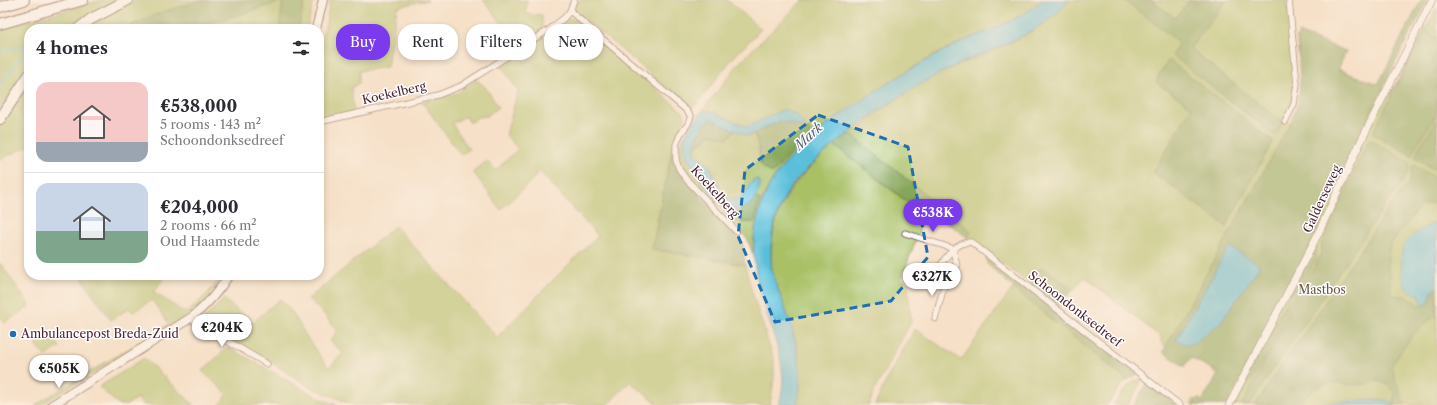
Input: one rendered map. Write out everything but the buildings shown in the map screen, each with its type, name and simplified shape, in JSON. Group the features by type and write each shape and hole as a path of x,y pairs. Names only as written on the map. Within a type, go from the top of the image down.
{"highway":[{"path":"0,6 24,0"},
{"path":"0,24 83,0"},
{"path":"84,24 91,19 128,0"},
{"path":"0,119 24,83"}],"main road":[{"path":"317,24 323,0"},
{"path":"52,405 192,317 207,304 226,280"}],"street":[{"name":"Koekelberg","path":"324,121 438,94 461,86 550,29 570,11 574,0"},
{"path":"1286,122 1294,104 1297,84 1289,0"},
{"name":"Galderseweg","path":"1229,405 1317,236 1361,141 1432,0"},
{"name":"Koekelberg","path":"570,11 686,110 691,116 688,124 680,135 676,146 676,160 679,169 686,179 736,232"},
{"path":"905,233 954,250"},
{"name":"Schoondonksedreef","path":"954,250 964,242 971,242 1180,405"},
{"path":"954,250 957,266 956,275 952,280 938,276 942,262 954,250"},
{"path":"935,319 946,279"},
{"path":"192,317 195,322 267,364"}],"highlighted area":[{"path":"818,115 908,147 928,257 891,301 775,322 738,236 745,170"}],"green space":[{"path":"101,0 120,0 80,24 24,24 24,76 0,111 0,29"},
{"path":"135,0 202,0 160,13 135,24 89,24"},
{"path":"202,0 305,0 299,24 280,24 283,1 207,24 134,24 160,13"},
{"path":"305,0 314,0 308,24 299,24"},
{"path":"330,0 428,0 397,7 390,49 390,24 336,24 336,60 388,60 387,67 359,71 359,83 351,88 354,112 324,118 324,30"},
{"path":"483,0 527,0 526,14 542,15 543,30 536,34 536,24 502,24"},
{"path":"578,0 727,0 761,29 732,59 695,106 691,108 603,34 603,24 591,24 574,10"},
{"path":"803,0 1042,0 1033,8 1012,20 957,44 906,72 832,121 807,141 775,176 767,190 757,221 753,254 748,240 733,222 754,222 760,199 755,198 760,183 758,180 753,180 745,192 737,199 728,197 718,186 711,168 695,153 695,145 701,143 708,134 728,138 735,130 748,136 754,133 759,149 759,162 773,173 811,133 795,114 747,127 710,111 705,111 699,115 739,63"},
{"name":"Mastbos","path":"1069,0 1124,0 1156,24 1131,0 1225,0 1201,34 1227,0 1287,0 1294,60 1294,75 1290,105 1285,119 1291,124 1304,98 1296,37 1342,50 1337,68 1391,92 1437,8 1437,405 1192,405 1193,399 1205,402 1218,376 1194,351 1184,367 1160,341 1162,338 1085,277 1073,290 1042,267 1029,283 968,238 970,231 849,133 924,82 1025,35 1056,13","holes":["1156,167 1228,223 1226,228 1226,226 1153,172"]},
{"path":"1124,0 1152,0 1175,18 1190,0 1227,0 1190,48 1283,122 1275,136 1172,55 1179,42"},
{"path":"1421,0 1429,0 1409,35 1361,133 1316,234 1226,405 1193,405 1198,398 1202,401 1219,373 1191,358 1184,366 1163,352 1290,124 1298,102 1300,85 1298,33 1346,51 1338,70 1378,84"},
{"path":"283,1 280,24 207,24"},
{"path":"569,18 576,20 581,24 562,24"},
{"path":"1425,28 1437,39 1437,114 1416,146 1412,156 1373,133"},
{"path":"544,37 544,60 603,60 603,43 684,113 684,120 674,142 652,249 745,265 774,360 774,379 770,405 660,405 630,382 607,405 354,405 310,387 268,360 200,322 224,299 252,323 280,299 292,312 311,344 329,368 343,353 330,341 337,331 324,314 308,299 395,226 497,337 598,236 540,172 501,210 473,172 487,161 496,170 518,149 506,135 518,91 501,65 509,60 536,60 536,43"},
{"path":"1169,60 1273,141 1226,226 1153,172 1192,107 1157,83 1158,76"},
{"path":"477,80 486,88 498,107 487,116 478,117 470,123 465,116 452,124 469,149 461,155 422,102 458,93 464,87"},
{"path":"24,86 24,148 0,159 0,122"},
{"path":"711,119 735,130 728,138 708,134 706,139 695,145 703,124"},
{"path":"1437,120 1437,171 1415,157 1419,147"},
{"path":"780,121 806,127 811,133 773,173 765,169 761,164 759,146 754,133"},
{"path":"689,129 685,137 703,179 716,198 723,205 732,209 724,212 684,167 679,151 683,138"},
{"path":"849,133 971,231 968,238 944,220 932,221 834,145"},
{"name":"Mastbos","path":"1369,139 1410,163 1408,173 1249,405 1242,405 1320,256 1322,243"},
{"path":"834,145 932,221 924,223 920,229 901,279 908,284 911,322 874,391 869,405 797,405 800,379 796,345 772,272 771,261 774,226 785,199 792,187 811,166"},
{"path":"672,151 674,163 678,170 739,239 742,244 745,265 652,249"},
{"path":"1413,165 1437,179 1437,202 1420,206 1391,244 1388,254 1388,271 1390,274 1391,292 1394,295 1407,296 1420,306 1428,304 1432,291 1437,287 1437,315 1416,332 1391,367 1405,405 1396,405 1393,403 1395,393 1384,383 1375,382 1360,385 1334,383 1321,385 1305,397 1298,405 1255,405 1387,211 1409,182"},
{"path":"755,198 760,199 754,222 733,222 724,212 745,207"},
{"path":"1316,245 1316,258 1261,365 1234,405 1232,405"},
{"path":"986,258 1138,374 1127,380 1031,303 987,264"},
{"path":"0,263 30,306 4,323 0,317"},
{"path":"1042,267 1073,290 1058,306 1029,283"},
{"path":"83,280 162,280 154,292 185,313 205,296 218,280 221,280 201,306 179,322 40,405 35,405 169,324 152,300 133,312 129,308 111,320"},
{"path":"1013,288 1127,380 1107,405 875,405 890,373 915,329 961,360"},
{"path":"48,331 60,347 45,356 32,340"},
{"path":"228,347 317,397 337,405 220,405 227,394 202,371"},
{"path":"144,358 194,405 144,405 137,398 127,405 119,405 99,387"},
{"path":"1143,378 1128,405 1114,405 1129,385"},
{"path":"1148,381 1177,405 1134,405"}],"water":[{"path":"1042,0 1069,0 1046,22 1033,30 1019,38 942,72 923,82 887,105 836,143 791,187 776,218 772,242 771,261 775,281 795,340 798,353 800,379 797,405 779,405 782,392 783,374 779,353 758,285 754,258 755,231 758,218 764,198 773,180 790,158 809,139 866,97 932,57 1024,14"},
{"path":"784,109 795,114 806,127 780,121 748,136 711,119 704,125 698,134 695,153 712,170 720,188 727,198 731,200 737,199 743,195 751,183 756,179 760,183 755,198 751,204 736,210 729,209 711,194 692,166 684,148 686,134 699,116 707,111 747,127"},
{"path":"1437,222 1437,287 1432,291 1428,304 1423,305 1419,295 1408,290 1403,281 1401,266 1402,252 1406,242 1409,239 1420,230"},
{"path":"1229,247 1259,264 1259,267 1220,323 1192,344 1183,343 1176,340"},
{"path":"1371,399 1386,400 1396,405 1321,405 1324,403"}],"waterway":[{"path":"0,52 24,46"},
{"path":"0,85 24,51"}],"place":[{"name":"Ambulancepost Breda-Zuid","path":"13,334"}],"water label":[{"name":"Mark","path":"808,136"}]}
